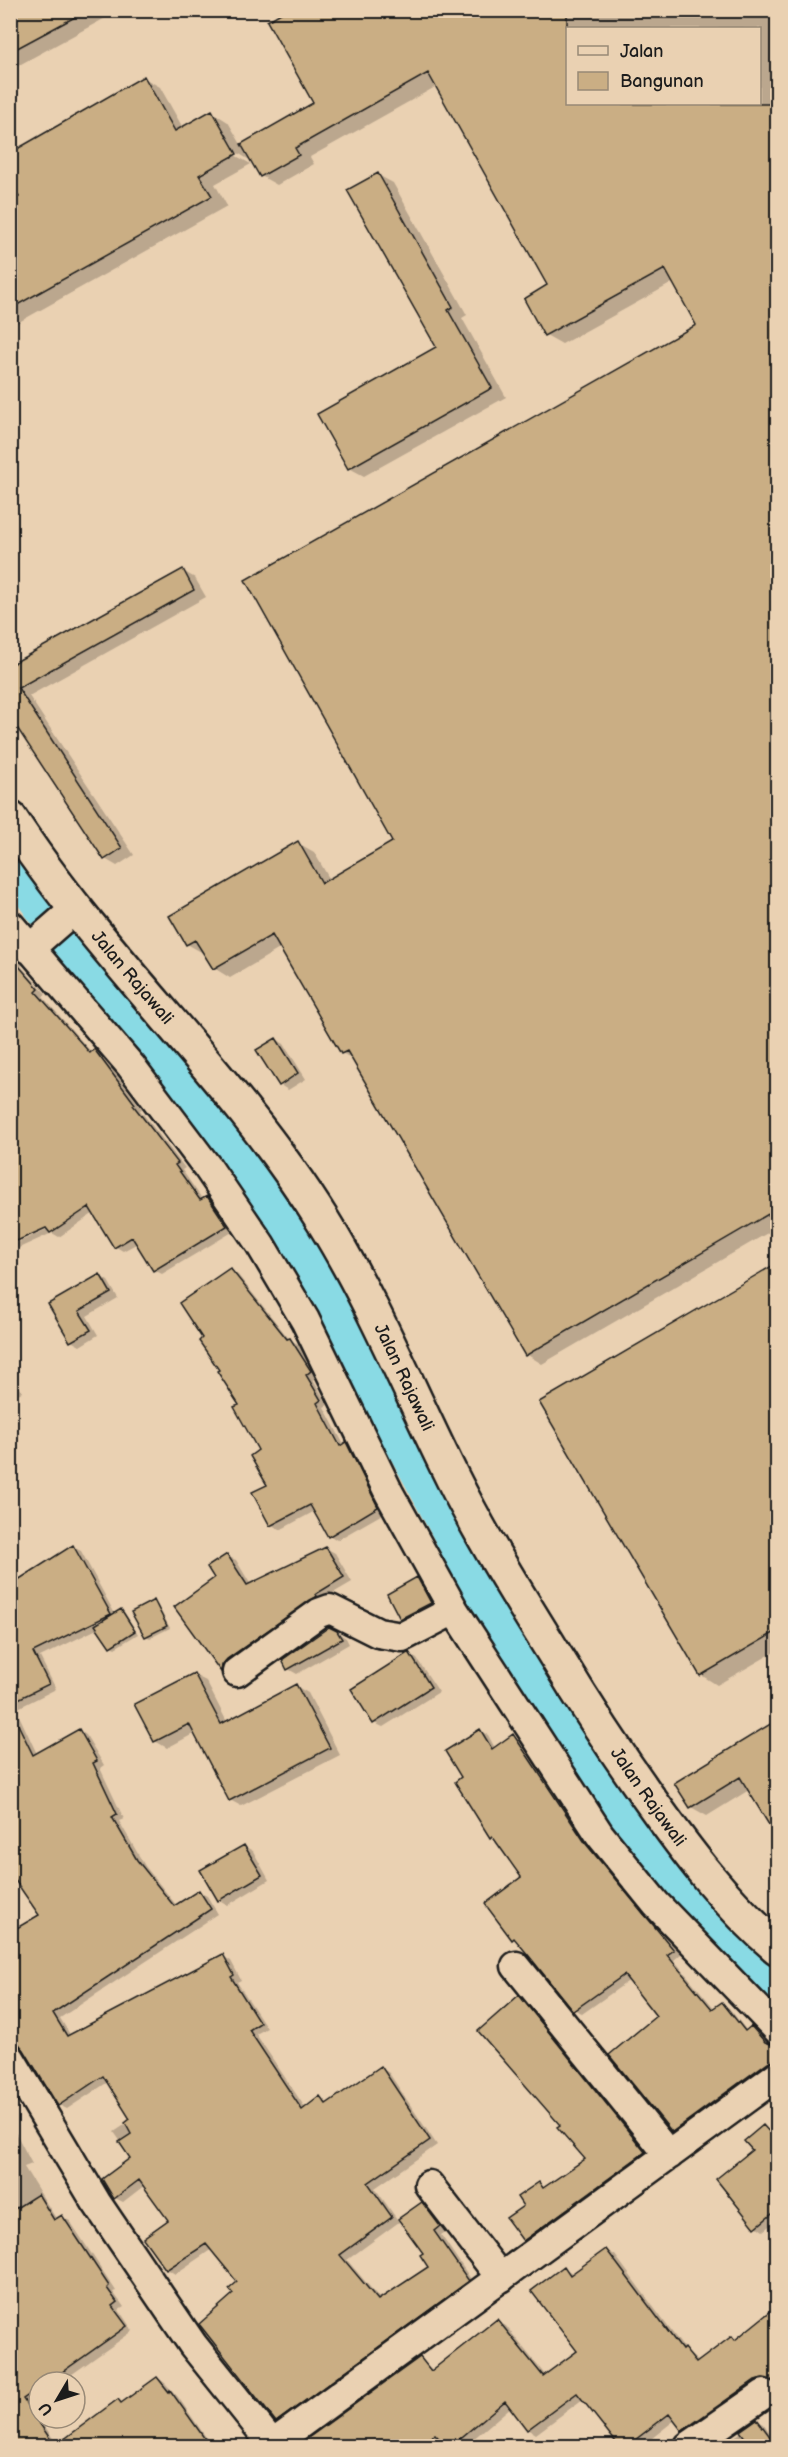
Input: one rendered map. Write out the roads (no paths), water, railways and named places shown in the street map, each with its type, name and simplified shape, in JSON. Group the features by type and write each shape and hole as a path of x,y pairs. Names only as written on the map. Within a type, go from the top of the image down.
{"street":[{"name":"Jalan Rajawali","path":"10,818 70,913 260,1129 305,1194 351,1269 454,1480 485,1537 616,1754 688,1854 714,1886 777,1948"},
{"path":"32,946 70,913"},
{"path":"10,925 32,946 132,1066 208,1168 260,1244 305,1320 389,1493 454,1610 600,1835 656,1904 777,2030"},
{"path":"237,1672 319,1612 330,1609 378,1633 402,1637 454,1610"},
{"path":"516,1966 669,2155"},
{"path":"10,2058 96,2202 186,2336 272,2446 777,2075"},
{"path":"429,2185 501,2278"},
{"path":"689,2446 764,2394"}],"waterway":[{"path":"10,852 126,1010 279,1203 427,1473 567,1738 677,1872 778,1975"}]}
